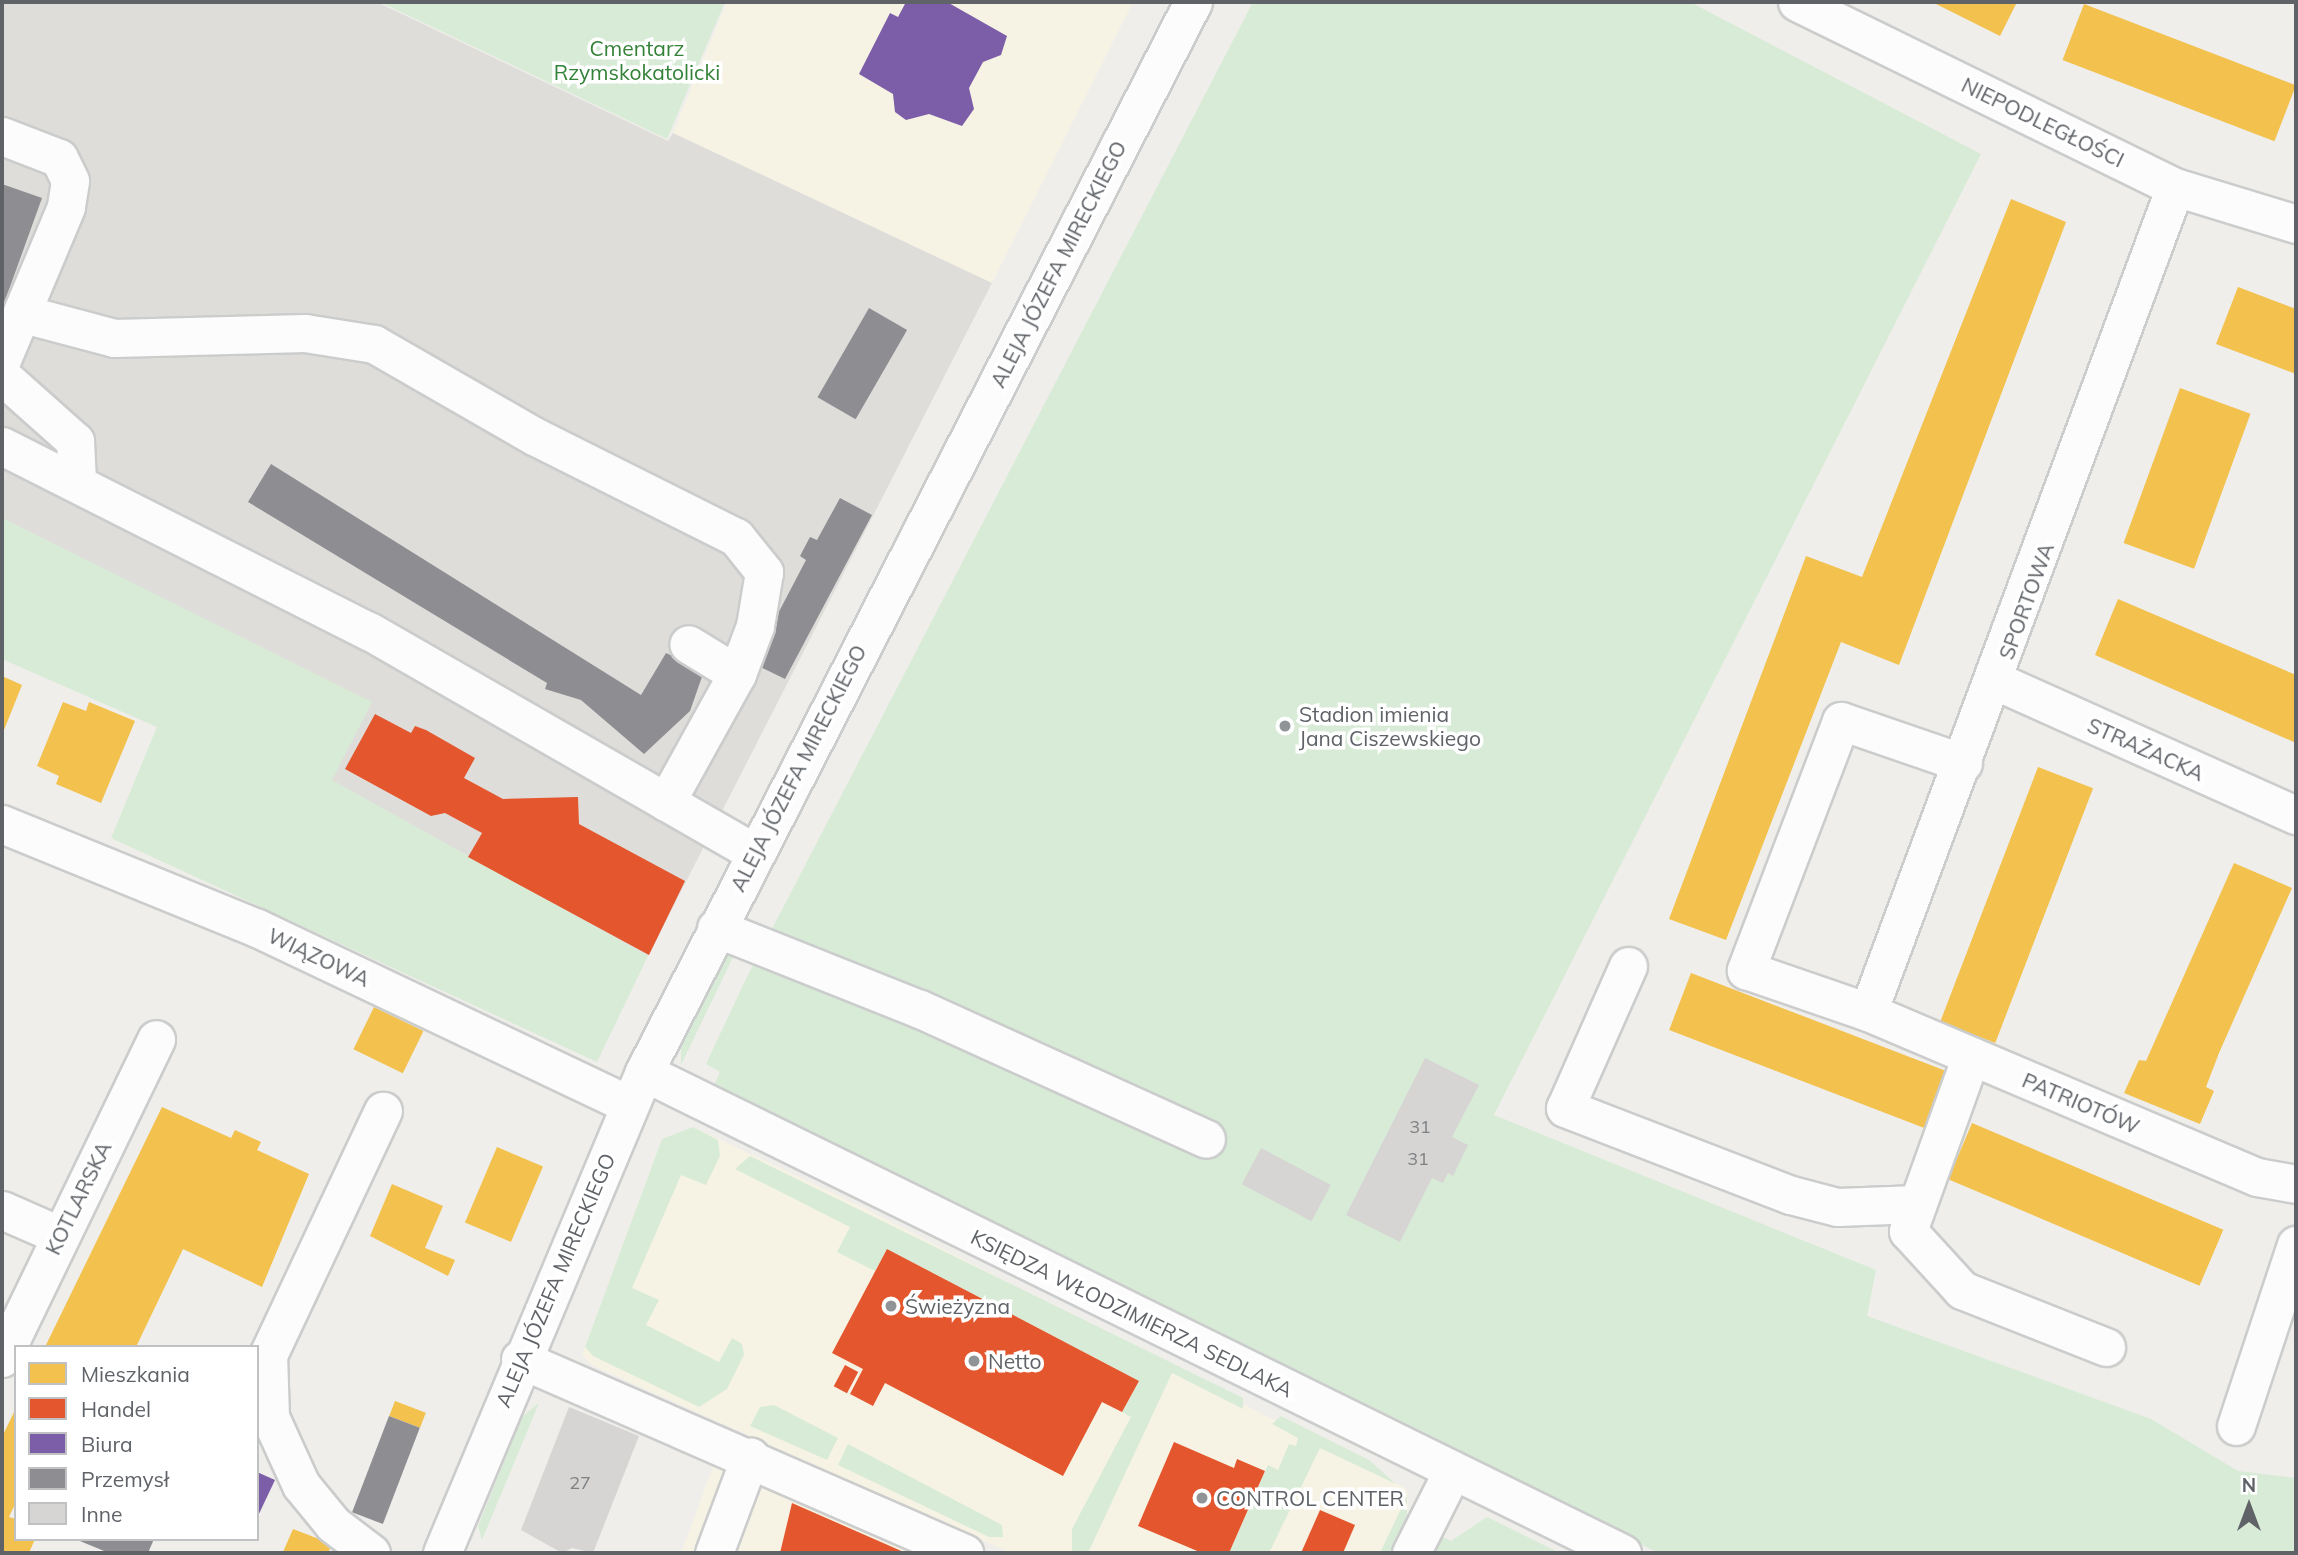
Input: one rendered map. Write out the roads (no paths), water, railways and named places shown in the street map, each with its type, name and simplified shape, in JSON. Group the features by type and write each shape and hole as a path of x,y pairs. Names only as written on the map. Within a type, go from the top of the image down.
{"street":[{"name":"ALEJA JÓZEFA MIRECKIEGO","path":"442,1553 520,1359 644,1072 1193,2"},
{"name":"NIEPODLEGŁOŚCI","path":"1797,2 2175,187 2296,224"},
{"path":"2,136 58,158 70,181 66,207 24,314 2,359"},
{"name":"SPORTOWA","path":"1868,1012 1996,681 2175,187"},
{"path":"24,314 114,338 305,333 374,344 544,442 736,537 764,572 755,626 737,674 666,802"},
{"path":"2,376 75,441 76,481"},
{"path":"2,446 369,631 755,853"},
{"path":"688,644 737,674"},
{"name":"STRAŻACKA","path":"1996,681 2296,816"},
{"name":"PATRIOTÓW","path":"1963,763 1841,720 1746,970 1868,1012 2257,1177 2296,1184"},
{"name":"WIĄZOWA","path":"2,824 257,928 629,1105"},
{"path":"716,928 920,1009 1206,1139"},
{"path":"1628,965 1565,1108 1791,1195 1837,1208 1917,1204"},
{"name":"KOTLARSKA","path":"2,1358 58,1235 156,1040"},
{"path":"1971,1056 1908,1231 1962,1290 2106,1347"},
{"name":"KSIĘDZA WŁODZIMIERZA SEDLAKA","path":"644,1072 1622,1553"},
{"path":"371,1553 333,1524 301,1485 270,1417 268,1355 383,1111"},
{"path":"2,1210 58,1235"},
{"path":"2236,1426 2296,1245"},
{"path":"520,1359 750,1457 964,1553"},
{"path":"714,1553 750,1457"},
{"path":"1411,1553 1453,1470"}],"place":[{"name":"Stadion imienia Jana Ciszewskiego","path":"1285,726"},
{"name":"Świeżyzna","path":"891,1306"},
{"name":"Netto","path":"974,1361"},
{"name":"CONTROL CENTER","path":"1202,1498"}],"park label":[{"name":"Cmentarz Rzymskokatolicki","path":"637,60"}]}
